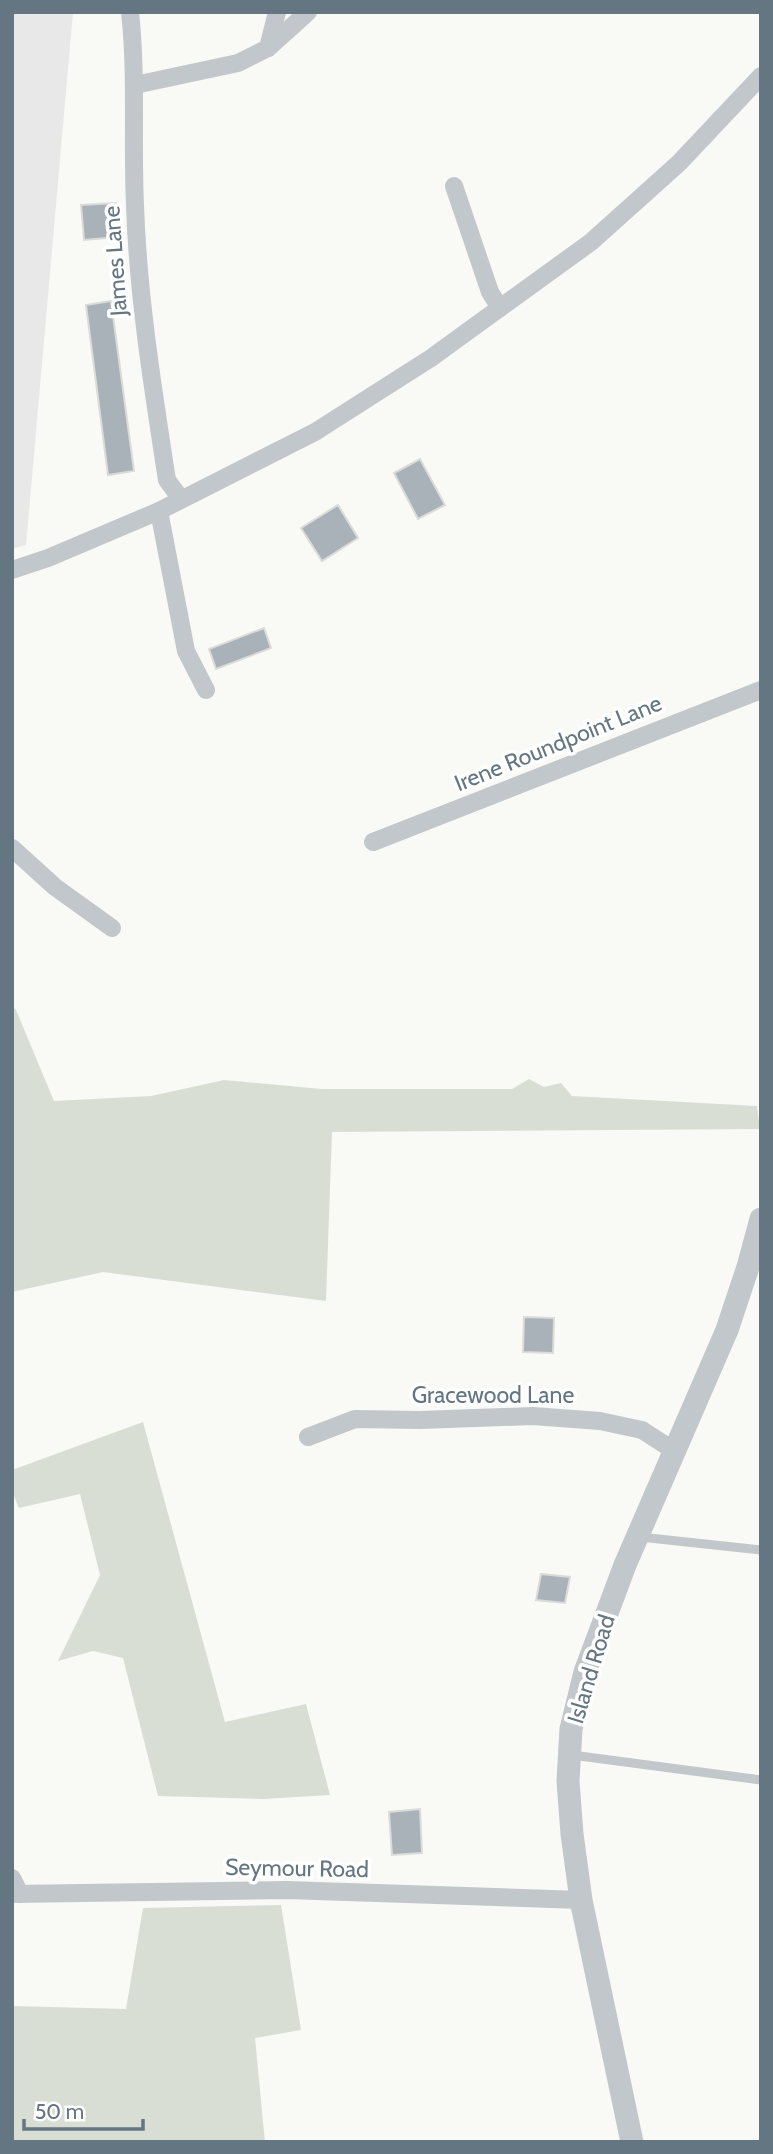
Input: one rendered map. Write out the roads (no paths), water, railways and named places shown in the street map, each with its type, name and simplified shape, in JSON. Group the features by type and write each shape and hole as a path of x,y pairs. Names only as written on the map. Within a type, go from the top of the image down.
{"street":[{"name":"James Lane","path":"130,12 135,85 135,203 145,328 167,481 181,499"},
{"path":"268,48 277,12"},
{"path":"135,85 238,63 268,48 308,12"},
{"path":"12,570 48,558 159,511 315,432 430,358 591,242 679,163 755,82"},
{"path":"454,186 490,292 500,308"},
{"path":"159,511 186,651 206,690"},
{"name":"Irene Roundpoint Lane","path":"373,842 761,690"},
{"path":"12,848 55,887 112,928"},
{"name":"Island Road","path":"632,2142 581,1900 568,1781 571,1728 584,1672 625,1565 727,1329 761,1219"},
{"name":"Gracewood Lane","path":"308,1437 355,1419 534,1416 600,1421 642,1430 673,1450"},
{"name":"Seymour Road","path":"15,1889 287,1890 581,1900"}],"lane":[{"path":"638,1536 761,1549"},
{"path":"570,1755 761,1780"}]}
